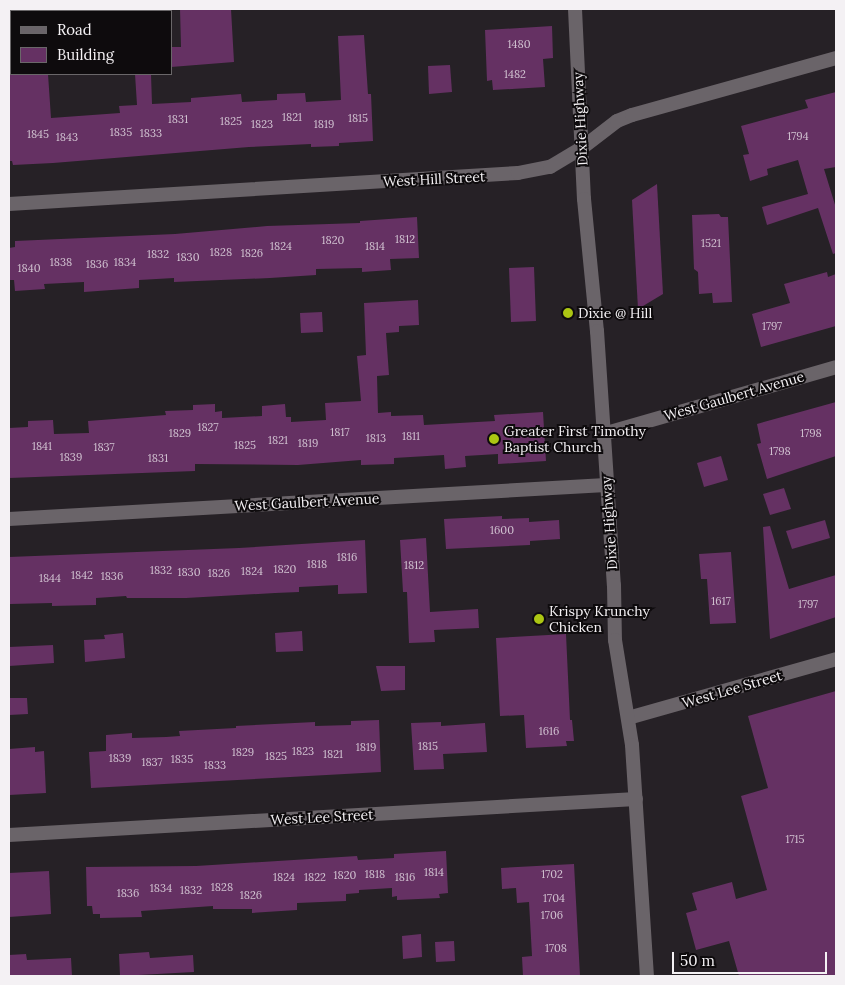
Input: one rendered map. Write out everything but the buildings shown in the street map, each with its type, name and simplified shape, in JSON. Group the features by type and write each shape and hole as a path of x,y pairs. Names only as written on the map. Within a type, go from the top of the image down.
{"street":[{"name":"Dixie Highway","path":"575,9 582,148 614,585 615,640 632,745 647,976"},
{"name":"West Hill Street","path":"9,204 488,176 550,167 582,148 617,121 632,115 836,58"},
{"name":"West Gaulbert Avenue","path":"603,434 836,367"},
{"name":"West Gaulbert Avenue","path":"9,519 606,485"},
{"name":"West Lee Street","path":"628,718 836,659"},
{"name":"West Lee Street","path":"9,835 636,799"}],"place":[{"name":"Dixie @ Hill","path":"568,313"},
{"name":"Greater First Timothy Baptist Church","path":"494,439"},
{"name":"Krispy Krunchy Chicken","path":"539,619"}]}
